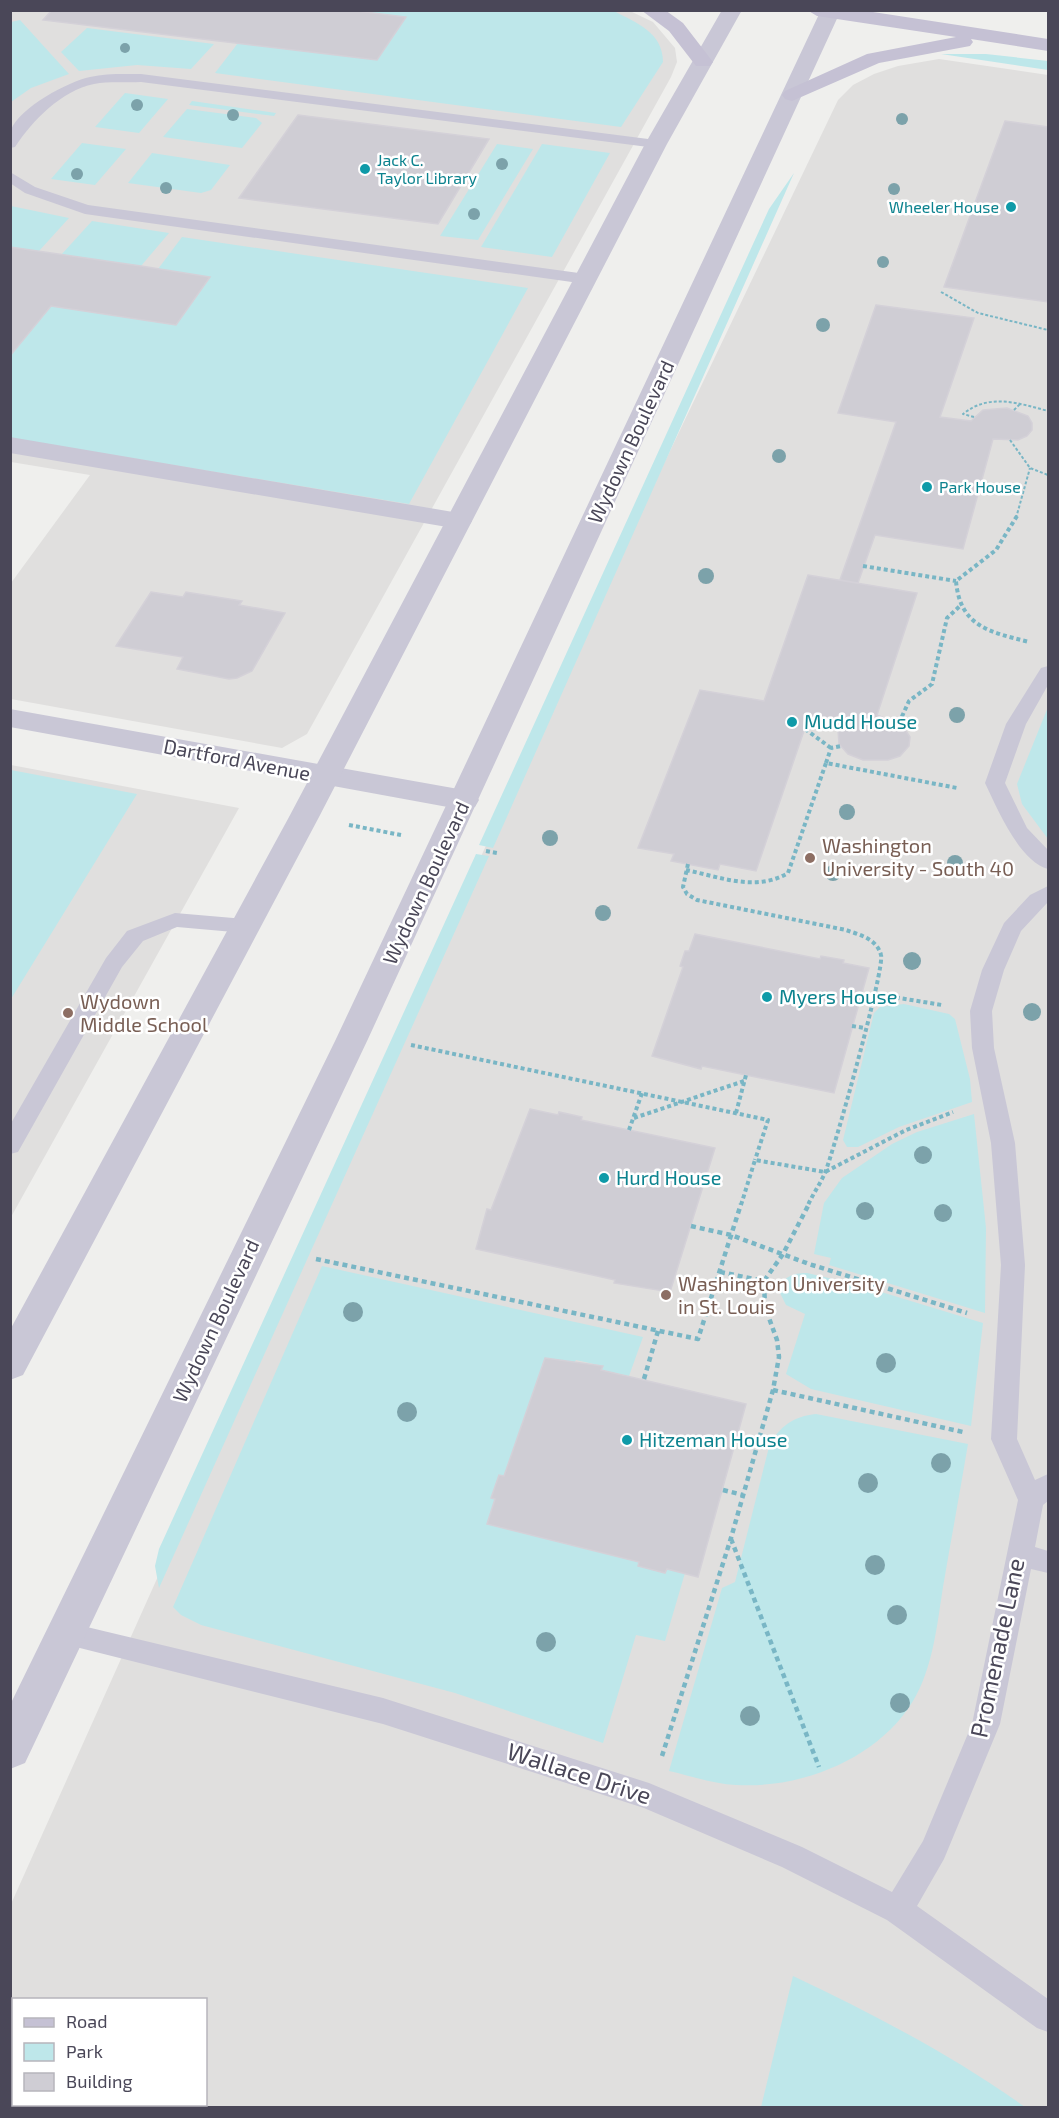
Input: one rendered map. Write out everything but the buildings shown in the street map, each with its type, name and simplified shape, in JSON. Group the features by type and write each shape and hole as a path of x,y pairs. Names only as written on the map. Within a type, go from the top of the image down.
{"main road":[{"path":"651,10 676,27 703,62"},
{"path":"826,11 1048,45"},
{"path":"792,95 874,58 996,37"}],"street":[{"path":"10,1365 325,777 656,144 732,10"},
{"name":"Wydown Boulevard","path":"10,1750 464,800 792,95 826,11"},
{"path":"10,445 459,521"},
{"name":"Dartford Avenue","path":"10,718 325,777 464,800"}],"lane":[{"path":"10,144 33,113 70,90 89,81 141,78 656,144"},
{"path":"10,176 30,190 85,209 586,279"},
{"path":"1048,672 1024,704 1005,749 995,783 1018,831 1048,862"},
{"path":"1040,1492 1004,1439 1012,1322 1013,1265 1009,1195 995,1098 983,1048 981,1011 993,970 1012,928 1037,900 1048,892"},
{"path":"10,1146 114,963 135,936 175,920 245,926"},
{"name":"Promenade Lane","path":"898,1910 934,1849 986,1724 1019,1555 1040,1492"},
{"path":"1019,1555 1048,1562"},
{"name":"Wallace Drive","path":"66,1634 383,1711 650,1796 792,1857 898,1910 1048,2017"}],"path":[{"path":"941,292 951,301 974,311 1048,330"},
{"path":"974,417 963,414 970,406 987,401 1021,403 1048,411"},
{"path":"1014,410 1021,403"},
{"path":"1010,441 1030,468 1048,475"},
{"path":"863,566 956,581 995,551 1008,534 1020,512 1030,468"},
{"path":"956,581 955,596 979,629 1037,644"},
{"path":"899,723 909,701 932,684 947,618 961,605"},
{"path":"805,729 831,748 841,746"},
{"path":"686,870 758,883 778,881 788,873 831,748"},
{"path":"826,763 921,779 1004,800"},
{"path":"345,824 402,836"},
{"path":"650,1796 731,1538 773,1390 779,1357 777,1340 765,1307 764,1281 783,1254 825,1172 875,994 882,961 881,953 869,938 846,930 697,900 687,894 683,887 688,864"},
{"path":"875,994 981,1011"},
{"path":"852,1026 865,1028"},
{"path":"316,1259 698,1339 768,1120 411,1045"},
{"path":"736,1113 746,1075"},
{"path":"634,1118 744,1081"},
{"path":"629,1130 642,1093"},
{"path":"755,1160 825,1172 906,1130 995,1098"},
{"path":"691,1226 731,1235 974,1315 1012,1322"},
{"path":"720,1272 764,1281"},
{"path":"644,1379 658,1331"},
{"path":"773,1390 923,1425 1004,1439"},
{"path":"723,1490 743,1495"},
{"path":"731,1538 819,1767"}],"shaded area":[{"path":"10,11 630,11 653,22 675,48 677,62 671,77 307,734 282,748 11,699 11,583 90,475 11,462"},
{"name":"Washington University in St. Louis","path":"939,59 1048,75 1048,2107 11,2108 11,1904 558,685 838,100 853,85 874,74 898,66"},
{"name":"Wydown Middle School","path":"11,765 239,808 11,1217"}],"green space":[{"path":"349,10 614,11 647,30 653,36 662,52 663,62 621,127 215,73 238,43"},
{"path":"20,20 69,74 31,88 11,102 11,22"},
{"path":"87,28 214,44 191,69 137,65 79,71 61,52"},
{"path":"941,54 986,54 1048,61 1048,70"},
{"path":"125,93 168,99 139,133 95,127"},
{"path":"192,101 276,113 274,116 189,105"},
{"path":"187,109 256,118 262,123 242,148 163,137"},
{"path":"82,143 126,149 95,185 51,179"},
{"path":"497,144 533,149 478,240 440,236"},
{"path":"542,144 610,153 552,257 481,247"},
{"path":"152,153 230,165 211,190 201,193 128,183"},
{"path":"794,173 493,848 479,845 769,209"},
{"path":"11,206 69,218 39,251 11,247"},
{"path":"92,221 169,233 141,266 61,255"},
{"path":"182,237 528,288 409,504 11,438 10,356 51,306 176,325 210,278 158,269"},
{"path":"1048,707 1048,839 1022,804 1017,784"},
{"path":"10,770 137,794 11,999"},
{"path":"476,854 489,856 159,1588 155,1566 159,1549"},
{"path":"904,1004 949,1014 955,1019 970,1079 972,1102 899,1127 858,1147 847,1147 843,1140 874,1013 880,1007"},
{"path":"974,1114 986,1228 985,1313 829,1265 831,1258 814,1254 824,1203 842,1178 892,1144 917,1132"},
{"path":"322,1266 643,1337 629,1376 601,1370 603,1366 576,1360 574,1363 545,1358 504,1476 499,1475 491,1498 495,1499 487,1524 639,1562 638,1566 665,1573 667,1569 685,1573 665,1641 636,1635 603,1743 455,1693 201,1625 181,1615 173,1607"},
{"path":"807,1273 855,1284 983,1323 971,1426 811,1389 786,1374 805,1314 786,1305 779,1291 783,1282 789,1277"},
{"path":"816,1414 968,1444 933,1646 920,1688 898,1721 880,1739 859,1754 836,1766 811,1775 786,1782 736,1785 669,1771 722,1588 735,1582 769,1447 782,1428 801,1417"},
{"path":"793,1976 912,2037 969,2070 1025,2107 761,2107"}],"place":[{"name":"Jack C. Taylor Library","path":"365,169"},
{"name":"Wheeler House","path":"1011,207"},
{"name":"Park House","path":"927,487"},
{"name":"Mudd House","path":"792,722"},
{"name":"Washington University - South 40","path":"810,858"},
{"name":"Myers House","path":"767,997"},
{"name":"Wydown Middle School","path":"68,1013"},
{"name":"Hurd House","path":"604,1178"},
{"name":"Washington University in St. Louis","path":"666,1295"},
{"name":"Hitzeman House","path":"627,1440"}]}
